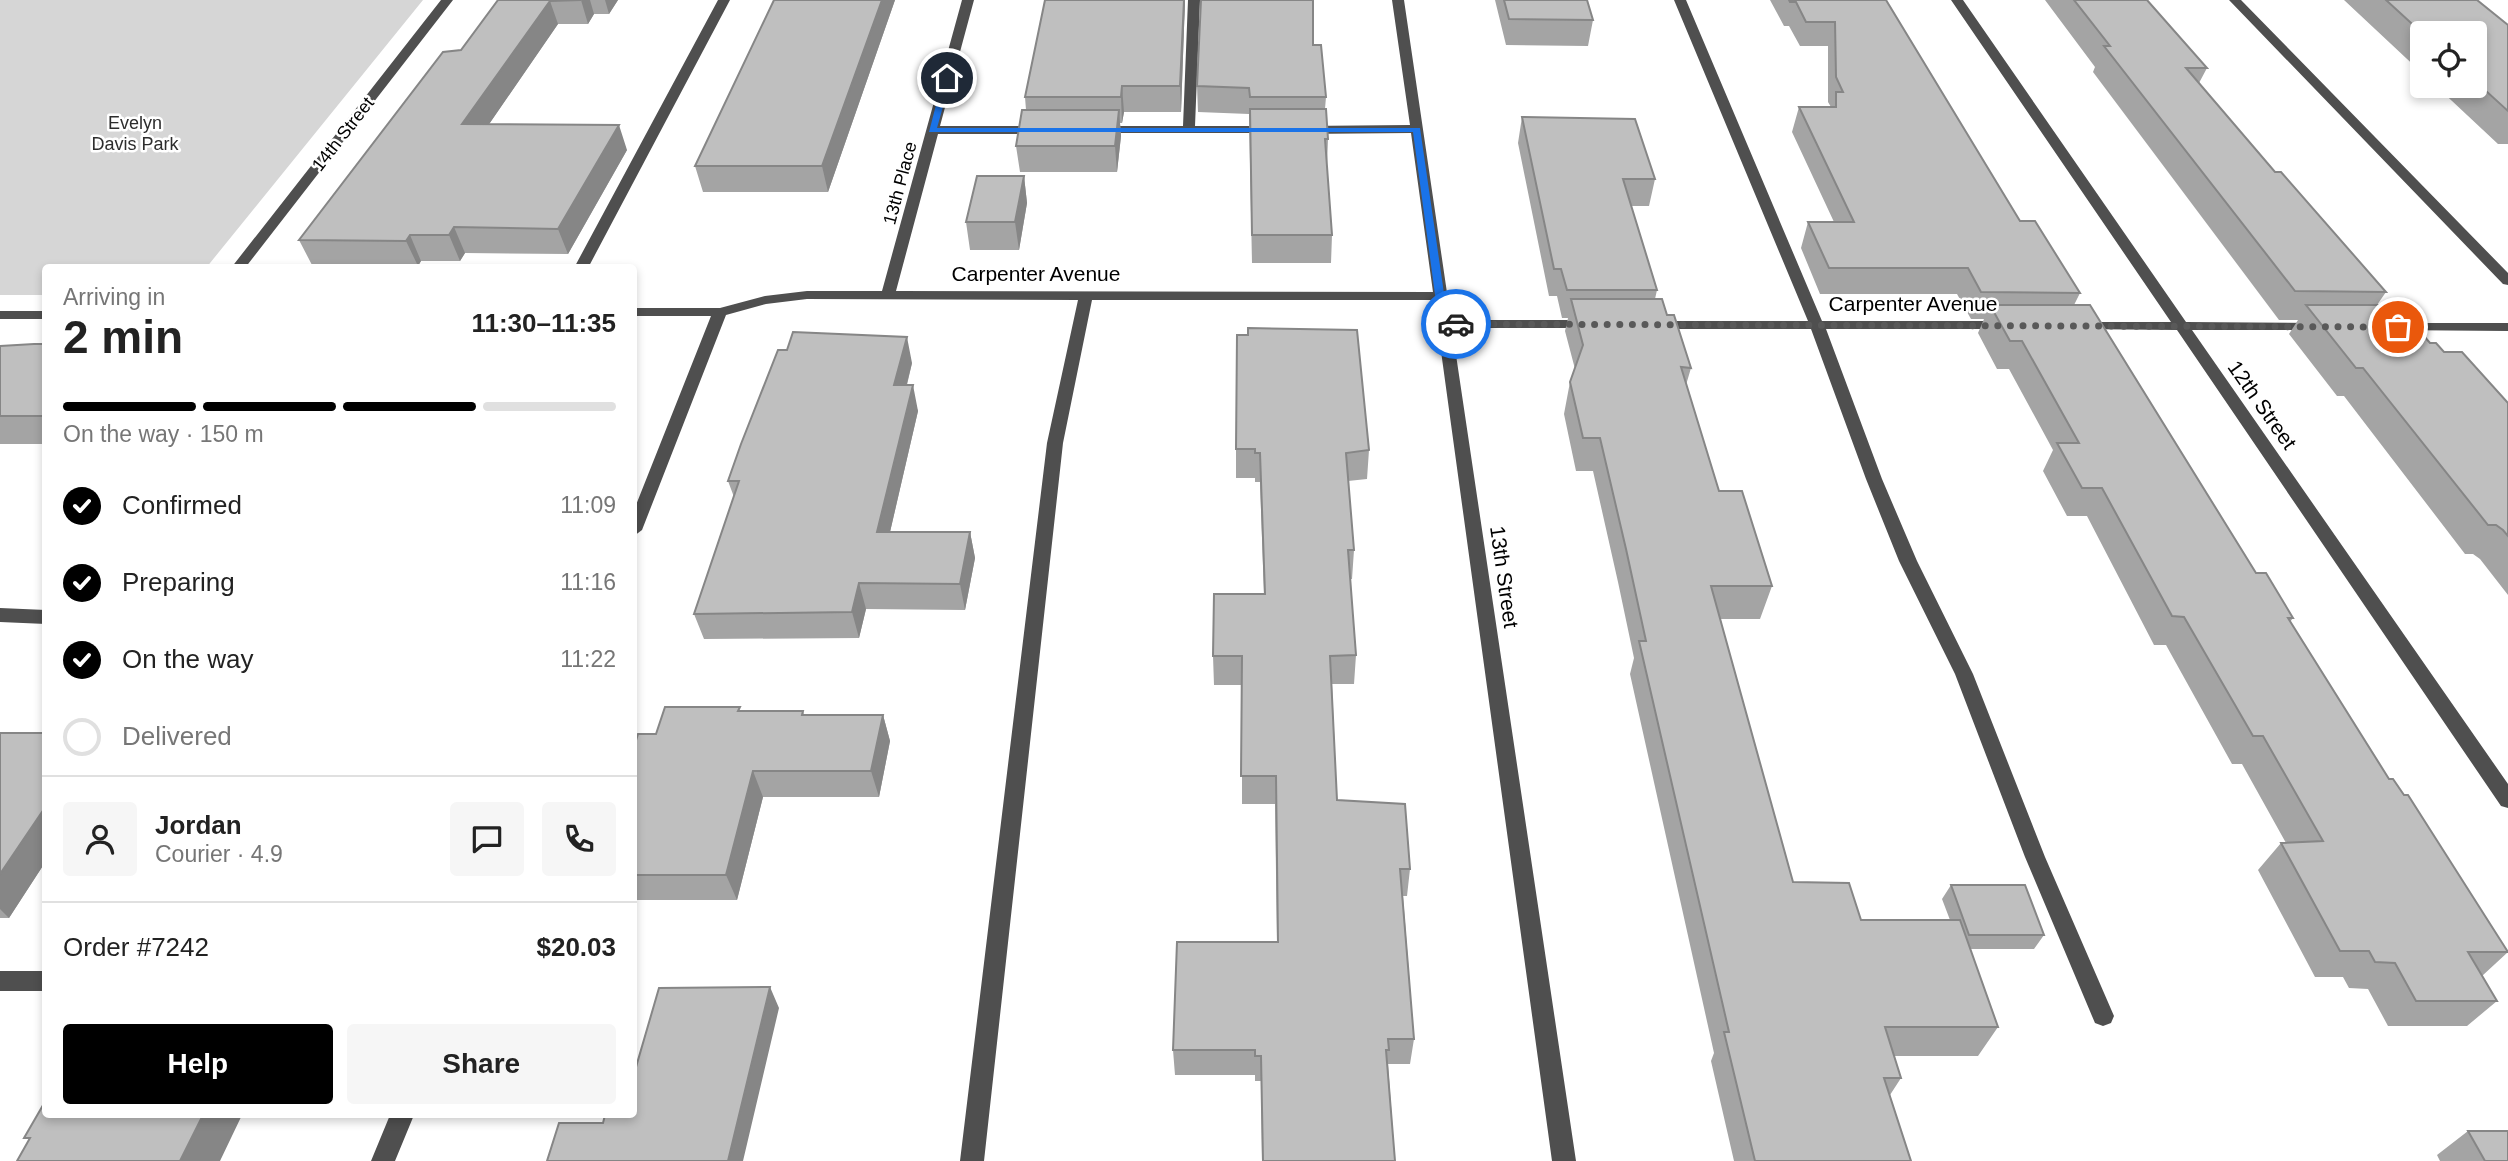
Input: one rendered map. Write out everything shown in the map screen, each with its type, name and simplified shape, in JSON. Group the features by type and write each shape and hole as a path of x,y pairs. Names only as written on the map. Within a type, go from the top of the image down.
{"street":[{"name":"14th Street","path":"241,264 447,0"},
{"path":"583,264 724,0"},
{"name":"13th Place","path":"888,294 968,0"},
{"path":"1189,130 1194,0"},
{"name":"13th Street","path":"1398,0 1564,1161"},
{"path":"1679,0 1817,325 1874,480 1908,561 1964,674 2035,858 2103,1016"},
{"name":"12th Street","path":"1957,0 2508,800"},
{"path":"2235,0 2508,281"},
{"path":"932,130 1057,130"},
{"path":"1083,130 1417,130"},
{"name":"Carpenter Avenue","path":"637,312 720,312 765,300 807,295 1440,296"},
{"path":"972,1161 1055,443 1086,295"},
{"path":"637,522 720,312"},
{"path":"0,315 42,315"},
{"path":"1444,324 1598,324"},
{"name":"Carpenter Avenue","path":"1639,325 2022,326"},
{"path":"2064,326 2329,326"},
{"path":"2384,327 2508,327"},
{"path":"0,615 42,617"},
{"path":"0,981 42,981"},
{"path":"383,1161 401,1118"}],"green space":[{"name":"Evelyn Davis Park","path":"0,0 423,0 209,264 42,264 42,295 0,295"}],"building":[{"path":"498,0 581,0 550,1 462,124 619,125 558,229 454,227 449,235 410,235 406,241 299,240 443,52 461,50"},
{"path":"774,0 882,0 822,166 695,166"},
{"path":"1045,0 1184,0 1180,86 1122,86 1121,97 1025,97"},
{"path":"1201,0 1313,0 1313,45 1321,45 1326,97 1250,97 1249,88 1197,86"},
{"path":"1504,0 1587,0 1593,20 1509,19"},
{"path":"1789,0 1886,0 2020,221 2035,221 2080,293 1981,292 1968,268 1829,268 1808,222 1854,222 1799,107 1836,107 1836,92 1843,92 1836,77 1835,22 1806,22 1796,2"},
{"path":"2074,0 2147,0 2207,68 2186,68 2275,172 2281,172 2386,292 2295,291 2104,46 2110,46"},
{"path":"2386,0 2477,0 2508,25 2508,111 2487,92 2487,21 2410,22"},
{"path":"1250,109 1326,109 1328,139 1325,139 1332,235 1252,235"},
{"path":"1022,110 1119,110 1115,146 1016,146"},
{"path":"1522,117 1635,119 1655,179 1623,179 1657,290 1567,290 1561,269 1554,269"},
{"path":"977,176 1024,176 1015,222 966,222"},
{"path":"1571,299 1662,299 1667,315 1674,315 1691,368 1681,367 1719,491 1742,491 1772,586 1711,586 1793,882 1849,883 1861,920 1960,920 1998,1027 1885,1027 1901,1078 1884,1078 1911,1161 1755,1161 1724,1032 1729,1032 1639,641 1646,641 1600,438 1583,438 1570,382 1583,345"},
{"path":"1990,305 2090,305 2256,573 2266,573 2293,618 2288,618 2389,779 2393,779 2404,795 2408,795 2508,952 2468,952 2497,1001 2416,1001 2395,963 2375,962 2369,951 2340,951 2281,843 2323,841 2263,736 2253,736 2184,617 2172,616 2102,488 2082,488 2057,443 2079,443 2022,341 2010,341"},
{"path":"2306,305 2397,305 2430,343 2436,343 2444,352 2462,352 2508,403 2508,536 2496,525 2488,525 2363,368 2356,368"},
{"path":"1248,328 1357,330 1369,450 1346,453 1354,550 1348,550 1356,655 1330,656 1337,800 1405,804 1410,869 1400,869 1414,1039 1388,1039 1389,1050 1386,1050 1395,1161 1263,1161 1261,1056 1255,1056 1255,1050 1173,1050 1177,942 1278,942 1276,776 1241,776 1242,656 1213,656 1214,594 1265,594 1260,453 1255,453 1255,449 1236,449 1237,335 1248,335"},
{"path":"793,332 907,337 894,385 913,385 877,532 970,532 960,584 859,583 852,612 694,614 739,481 728,481 778,350 787,350"},
{"path":"42,344 42,416 0,416 0,346"},
{"path":"665,707 740,707 738,711 803,711 802,715 883,715 871,771 753,771 726,875 637,875 637,737 638,734 656,734"},
{"path":"0,733 42,733 42,812 0,874"},
{"path":"1951,885 2025,885 2044,935 1969,935"},
{"path":"770,987 728,1161 547,1161 559,1123 603,1123 604,1118 637,1118 637,1064 659,988"},
{"path":"42,1107 42,1118 202,1118 180,1161 17,1161 30,1138 24,1138"},
{"path":"2468,1131 2508,1131 2508,1161 2485,1161"}],"way so far":[{"path":"1456,324 2398,327"}],"route":[{"path":"947,78 932,130 1417,130 1444,324 1456,324"}]}
